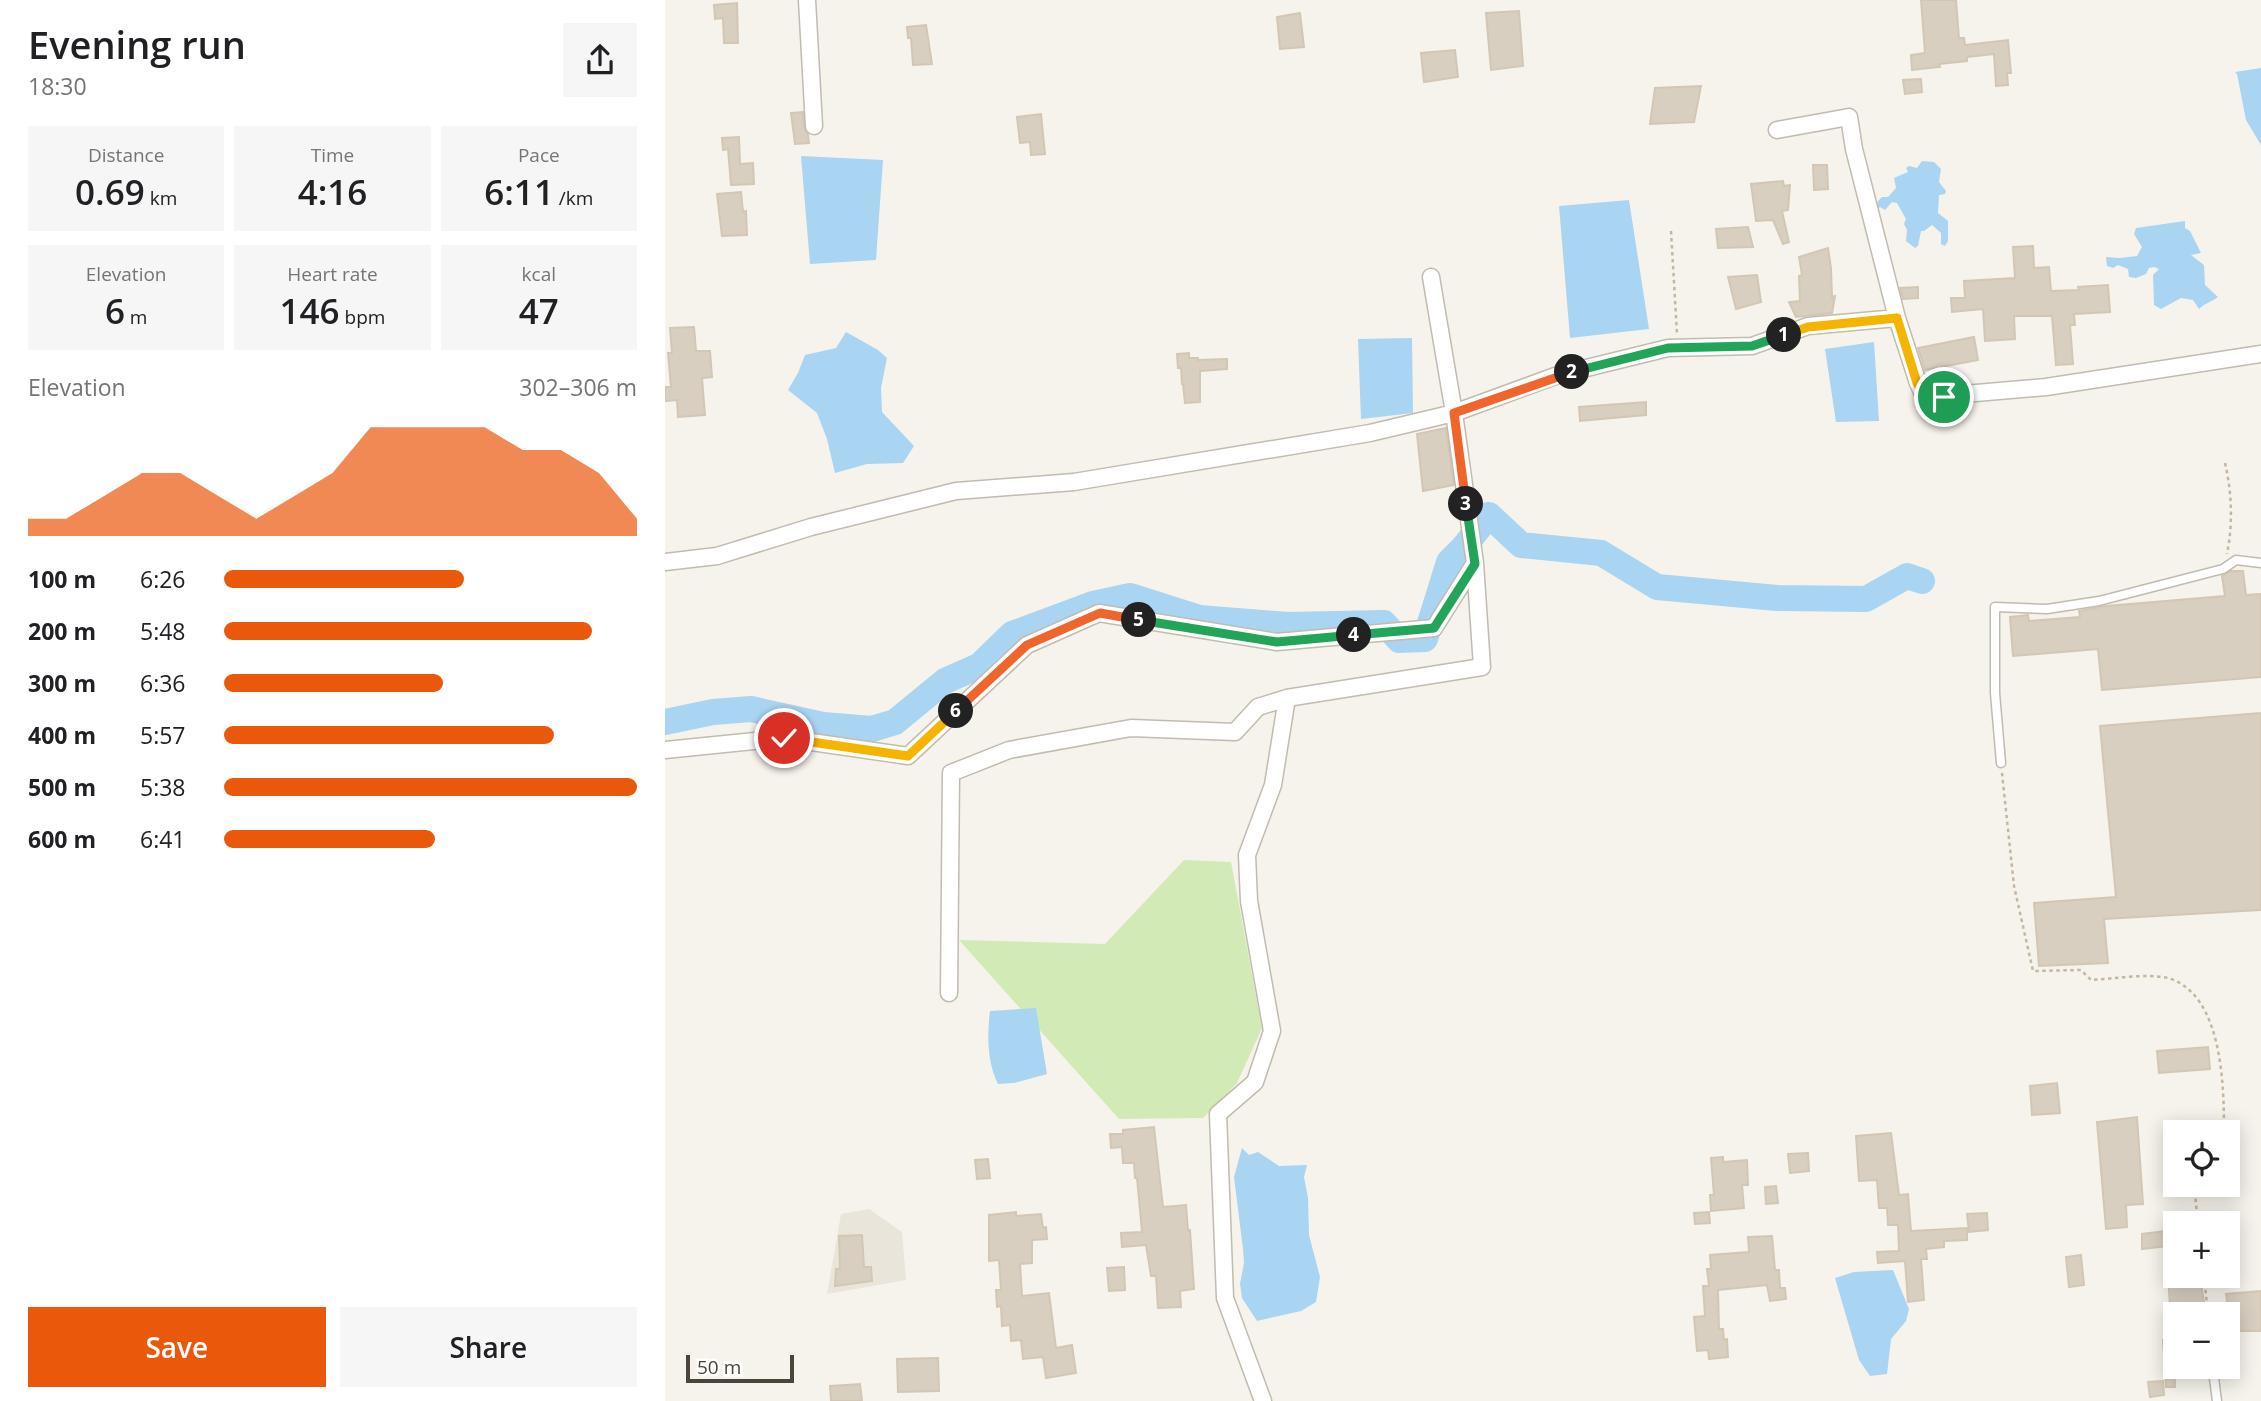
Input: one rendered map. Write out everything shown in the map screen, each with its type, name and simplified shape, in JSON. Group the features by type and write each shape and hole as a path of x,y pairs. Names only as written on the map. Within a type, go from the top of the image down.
{"street":[{"path":"807,0 814,126"},
{"path":"1777,130 1849,117 1854,149 1897,318 1917,383 1924,394 1930,397 2046,387 2261,354"},
{"path":"949,993 951,773 1009,750 1131,728 1235,732 1258,707 1287,698 1482,667 1475,564 1454,413 1431,277"},
{"path":"665,562 717,556 811,527 956,491 1074,482 1370,433 1454,413 1558,376 1668,348 1752,346 1808,327 1897,318"},
{"path":"665,750 784,738 908,756 1027,645 1100,613 1277,642 1434,628 1475,564"},
{"path":"1263,1401 1225,1298 1218,1114 1255,1082 1272,1031 1249,901 1247,855 1273,785 1287,698"}],"lane":[{"path":"2001,763 1995,693 1994,607 2047,609 2099,601 2223,569 2237,560 2261,563"},
{"path":"2214,1379 2217,1401"}],"path":[{"path":"1671,231 1677,347"},
{"path":"2225,463 2231,517 2228,547"},
{"path":"2001,763 2014,886 2033,971 2081,970 2091,980 2168,978 2182,986 2198,1000 2210,1020 2220,1055 2224,1120"}],"shaded area":[{"path":"869,1209 902,1232 906,1280 827,1294 841,1214"}],"green space":[{"path":"1184,860 1231,862 1262,1028 1237,1083 1203,1118 1119,1119 959,940 1105,944"}],"water":[{"path":"2261,68 2261,145 2246,120 2235,72"},
{"path":"801,156 883,160 876,260 810,264"},
{"path":"1922,161 1934,162 1941,169 1939,182 1946,191 1945,194 1939,195 1938,213 1948,221 1948,241 1945,246 1941,244 1941,233 1932,225 1921,231 1918,246 1915,248 1906,241 1906,219 1897,203 1892,202 1885,210 1880,207 1877,209 1878,201 1882,197 1888,197 1896,188 1894,178 1908,172 1906,168 1909,166 1917,168"},
{"path":"1629,200 1649,329 1570,338 1559,206"},
{"path":"2185,221 2185,228 2190,231 2201,253 2191,255 2204,265 2205,285 2218,297 2199,309 2193,300 2181,298 2161,309 2154,305 2153,275 2159,269 2149,268 2146,274 2136,278 2129,277 2128,269 2118,265 2113,268 2107,266 2106,257 2137,256 2142,247 2134,234 2136,228"},
{"path":"846,332 887,358 881,388 882,412 914,446 903,463 867,464 835,473 827,439 817,413 788,390 805,355 836,348"},
{"path":"1412,338 1413,413 1361,419 1358,339"},
{"path":"1874,342 1879,421 1836,422 1825,349"},
{"path":"1036,1008 1047,1074 1014,1083 998,1084 989,1048 990,1011"},
{"path":"1242,1148 1249,1155 1258,1152 1279,1166 1307,1165 1304,1177 1308,1198 1309,1235 1320,1277 1316,1302 1301,1311 1257,1321 1242,1298 1240,1284 1244,1263 1234,1177"},
{"path":"1893,1270 1909,1309 1906,1321 1891,1339 1887,1374 1870,1376 1859,1360 1835,1278 1854,1272"}],"building":[{"path":"1921,0 1956,0 1959,38 1964,38 1965,45 2008,40 2011,73 2007,73 2008,85 1996,86 1994,54 1967,57 1967,61 1939,64 1940,67 1912,70 1911,55 1925,53"},
{"path":"737,3 738,43 724,43 723,18 715,19 714,5"},
{"path":"1519,11 1523,66 1491,70 1486,13"},
{"path":"1300,13 1304,47 1280,49 1277,17"},
{"path":"926,25 932,64 913,65 911,38 908,38 907,27"},
{"path":"1455,50 1458,77 1424,82 1421,53"},
{"path":"1921,79 1922,92 1905,94 1903,80"},
{"path":"1701,86 1694,122 1650,124 1655,88"},
{"path":"803,112 809,143 795,144 791,113"},
{"path":"1041,114 1045,154 1031,155 1030,142 1020,143 1017,117"},
{"path":"739,137 740,164 753,163 754,184 731,185 728,149 723,150 722,138"},
{"path":"1813,165 1827,165 1828,189 1814,190"},
{"path":"1783,181 1784,186 1790,185 1788,210 1782,211 1789,242 1783,244 1773,220 1756,221 1751,184"},
{"path":"741,192 743,212 746,211 747,235 722,236 717,194"},
{"path":"1748,227 1753,247 1718,248 1716,229"},
{"path":"2033,246 2034,268 2049,267 2051,291 2108,285 2110,312 2074,314 2075,325 2070,325 2073,364 2056,365 2052,316 2014,316 2015,339 1985,341 1983,309 1952,312 1951,298 1965,298 1964,281 2015,278 2013,247"},
{"path":"1828,248 1832,297 1835,296 1832,313 1796,317 1789,302 1800,301 1799,276 1802,275 1799,257"},
{"path":"1757,275 1761,302 1736,309 1728,277"},
{"path":"1918,287 1918,298 1903,299 1900,288"},
{"path":"694,327 696,351 710,351 712,377 702,378 705,415 678,417 677,400 665,401 665,387 671,387 668,353 672,353 670,328"},
{"path":"1974,337 1978,360 1925,370 1918,348"},
{"path":"1189,353 1189,358 1198,360 1227,359 1227,369 1200,371 1200,402 1185,403 1177,354"},
{"path":"1646,402 1646,415 1580,421 1579,407"},
{"path":"1446,428 1454,485 1423,491 1417,434"},
{"path":"2231,571 2243,571 2246,595 2261,594 2261,677 2102,690 2098,649 2013,656 2010,617 2028,615 2029,621 2080,617 2079,611 2106,606 2225,596 2222,576"},
{"path":"2261,713 2261,910 2104,919 2108,963 2039,966 2034,903 2116,897 2100,726"},
{"path":"2208,1047 2210,1069 2159,1073 2157,1051"},
{"path":"2057,1083 2060,1113 2032,1115 2030,1086"},
{"path":"2137,1117 2143,1204 2126,1205 2127,1227 2106,1229 2097,1122"},
{"path":"1154,1127 1163,1207 1186,1205 1188,1231 1190,1230 1194,1289 1180,1291 1181,1307 1158,1308 1156,1276 1151,1276 1146,1245 1122,1247 1121,1233 1142,1232 1137,1178 1134,1163 1123,1163 1122,1147 1111,1148 1110,1134"},
{"path":"1891,1133 1899,1195 1908,1194 1911,1231 1967,1228 1967,1240 1944,1241 1944,1247 1926,1249 1927,1259 1921,1259 1924,1300 1908,1302 1905,1261 1878,1263 1877,1252 1899,1251 1898,1225 1888,1225 1887,1208 1879,1208 1877,1180 1859,1181 1856,1136"},
{"path":"1808,1153 1809,1171 1790,1173 1788,1154"},
{"path":"1723,1157 1723,1162 1747,1160 1748,1185 1742,1185 1744,1208 1711,1211 1710,1195 1714,1195 1711,1158"},
{"path":"988,1159 990,1178 977,1179 975,1160"},
{"path":"1776,1186 1778,1203 1766,1204 1765,1187"},
{"path":"1016,1212 1016,1216 1041,1214 1047,1239 1032,1240 1032,1263 1020,1264 1022,1296 1049,1293 1056,1348 1072,1345 1076,1373 1046,1378 1043,1357 1023,1359 1021,1340 1011,1341 1010,1325 1002,1326 1001,1306 997,1307 996,1290 1001,1290 999,1260 989,1261 989,1215"},
{"path":"1709,1212 1710,1223 1695,1224 1694,1213"},
{"path":"1987,1213 1988,1230 1969,1232 1967,1214"},
{"path":"2163,1231 2163,1246 2142,1249 2142,1234"},
{"path":"862,1235 864,1267 871,1267 872,1281 835,1286 836,1269 840,1269 839,1236"},
{"path":"1772,1236 1775,1270 1779,1270 1780,1288 1785,1288 1786,1299 1770,1301 1767,1285 1718,1290 1719,1329 1723,1329 1724,1340 1727,1339 1728,1357 1709,1359 1708,1350 1697,1351 1694,1317 1705,1316 1703,1286 1709,1286 1707,1269 1711,1269 1710,1255 1749,1252 1748,1237"},
{"path":"2081,1255 2084,1285 2069,1287 2066,1257"},
{"path":"1124,1267 1125,1290 1109,1291 1107,1268"},
{"path":"2169,1288 2202,1288 2204,1302 2170,1302"},
{"path":"2261,1291 2261,1331 2240,1331 2240,1302 2227,1302 2226,1294"},
{"path":"938,1358 939,1391 898,1392 897,1359"},
{"path":"2165,1379 2175,1379 2175,1387 2166,1387"},
{"path":"2163,1381 2164,1395 2150,1397 2148,1382"},
{"path":"860,1384 862,1401 831,1401 830,1386"}],"waterway":[{"path":"665,722 713,712 751,709 823,725 872,729 895,722 945,681 979,666 1012,634 1093,604 1130,596 1199,618 1287,625 1384,623 1399,640 1425,639 1449,562 1489,515 1521,545 1601,553 1657,587 1777,598 1866,599 1907,576 1922,581"}],"route":[{"path":"784,738 908,756 1027,645 1100,613 1277,642 1434,628 1475,564 1454,413 1558,376 1668,348 1752,346 1808,327 1897,318 1917,383 1924,394 1944,397"}]}
